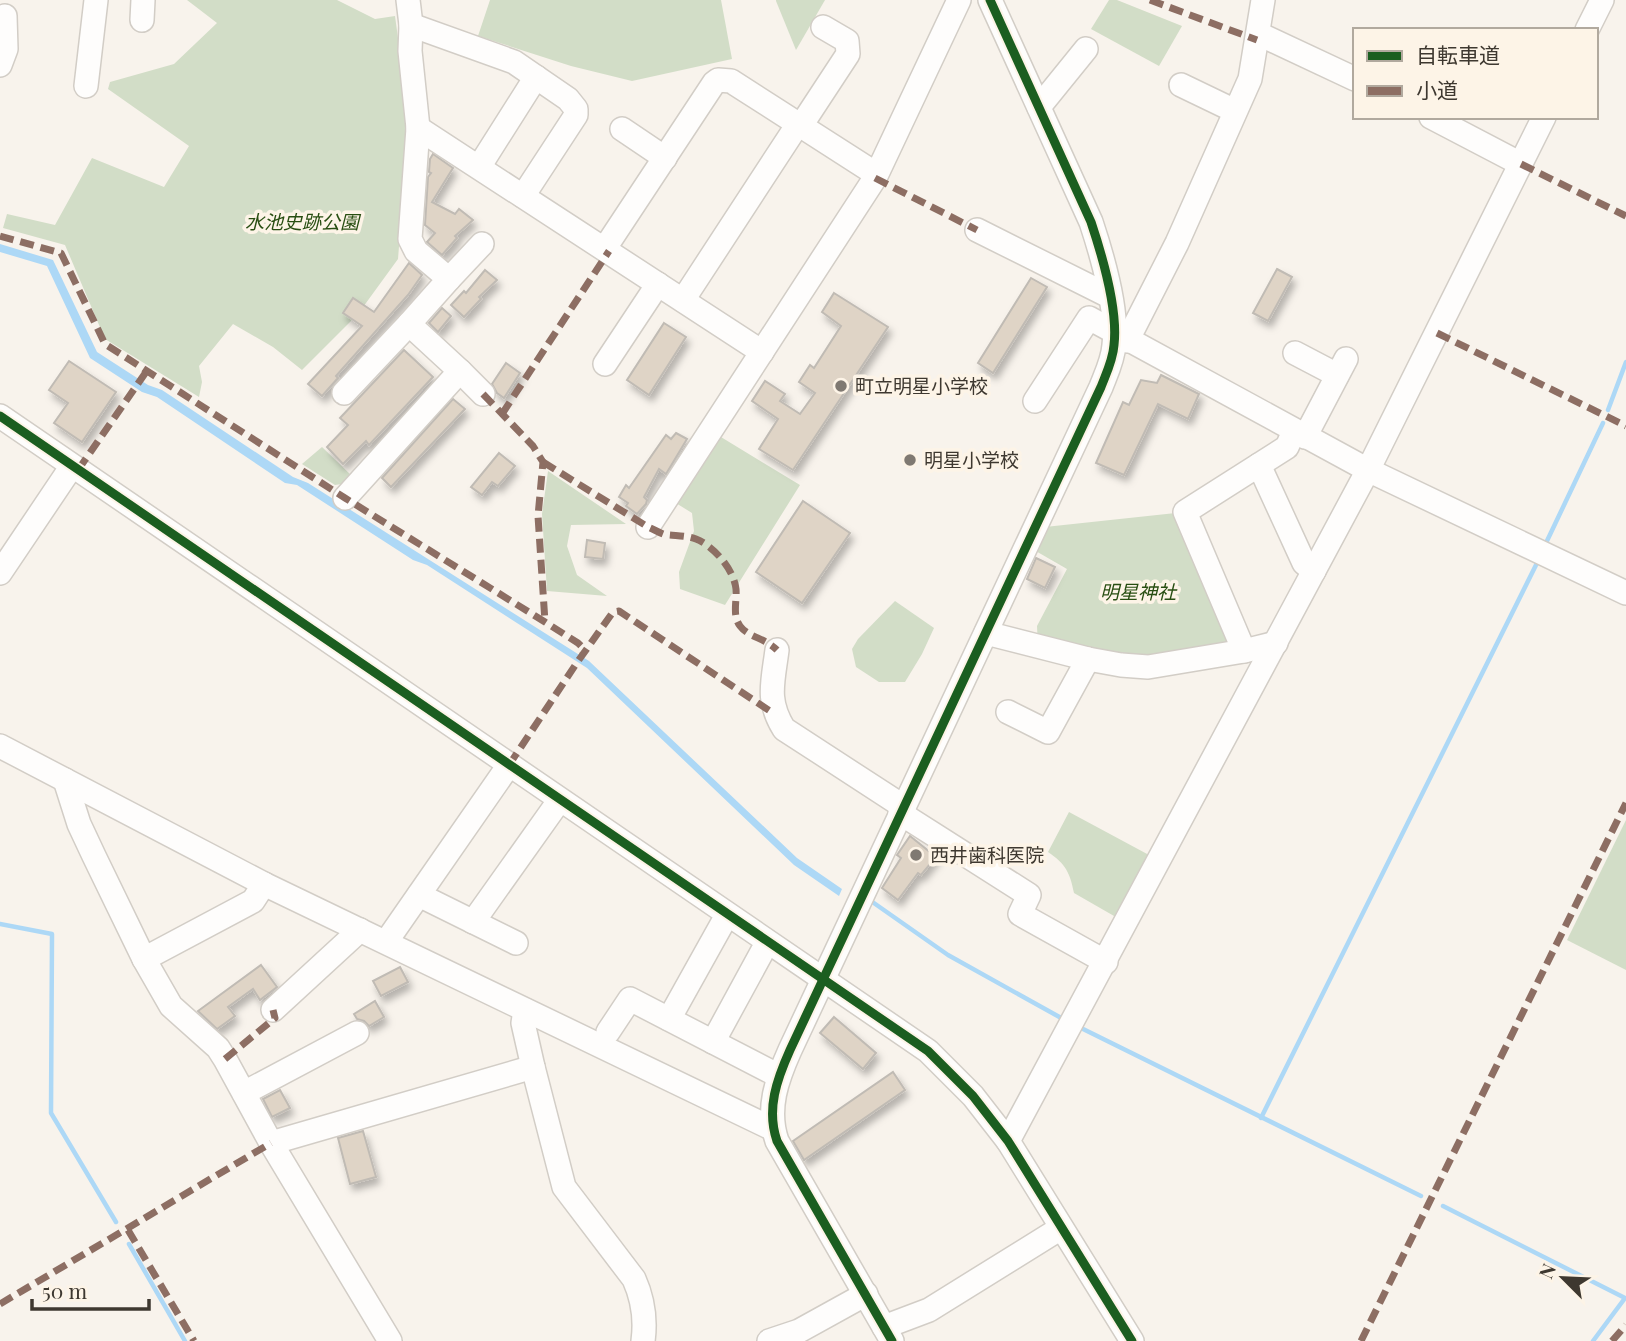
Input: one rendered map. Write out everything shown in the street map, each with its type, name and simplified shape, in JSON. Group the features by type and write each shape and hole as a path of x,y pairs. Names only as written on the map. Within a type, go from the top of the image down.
{"street":[{"path":"86,86 96,0"},
{"path":"408,0 418,128 412,246 449,279"},
{"path":"648,527 876,174 959,0"},
{"path":"990,0 1091,222 1121,337"},
{"path":"1061,1228 888,1334 784,1154 773,1129 773,1105 779,1076 1101,387 1112,355 1177,243 1250,79 1263,0"},
{"path":"1588,28 1602,0"},
{"path":"0,65 5,49 5,16"},
{"path":"411,25 514,62 568,99 576,109 576,115 523,196"},
{"path":"683,300 798,124 806,118 848,54 847,41 822,27"},
{"path":"1259,34 1353,78"},
{"path":"1039,107 1086,49"},
{"path":"479,167 536,77"},
{"path":"605,248 713,83 718,80 731,81 876,174"},
{"path":"1181,85 1235,111"},
{"path":"1435,119 1521,164"},
{"path":"1008,1141 1368,470 1543,119"},
{"path":"418,128 762,352"},
{"path":"622,130 664,158"},
{"path":"976,230 1109,296"},
{"path":"344,393 482,244"},
{"path":"605,364 658,284"},
{"path":"1035,401 1089,318 1368,470 1626,593"},
{"path":"409,324 483,394"},
{"path":"1244,651 1185,512 1287,447 1300,434 1341,367 1295,353"},
{"path":"345,498 460,371"},
{"path":"0,416 928,1051 973,1096 1008,1141 1132,1341"},
{"path":"1259,465 1304,563 1314,571"},
{"path":"0,573 72,466"},
{"path":"986,633 1121,666 1148,667 1276,643"},
{"path":"777,650 772,693 774,713 784,729 1016,889 1029,895 1020,914 1106,961"},
{"path":"1008,712 1048,732 1088,659"},
{"path":"0,746 264,884 773,1129"},
{"path":"386,942 509,765"},
{"path":"65,780 79,824 144,959 171,1006 218,1048 271,1143 390,1341"},
{"path":"473,922 552,810"},
{"path":"144,959 253,901 264,884"},
{"path":"419,895 516,943"},
{"path":"669,1019 722,924"},
{"path":"274,1010 360,930"},
{"path":"713,1042 762,952"},
{"path":"608,1032 630,999 779,1076"},
{"path":"525,1010 523,1023 564,1187 626,1266 640,1294 645,1318 643,1341"},
{"path":"244,1093 357,1032"},
{"path":"271,1143 533,1067"},
{"path":"769,1341 799,1331 866,1294"}],"green space":[{"name":"水池史跡公園","path":"187,0 337,0 375,19 395,16 409,119 398,259 358,314 302,370 273,347 233,324 199,366 202,382 199,397 105,339 65,245 3,228 7,214 55,225 92,158 164,187 189,146 108,89 110,82 174,64 217,23"},
{"path":"490,0 721,0 732,59 632,81 571,66 478,36"},
{"path":"825,0 796,50 776,1"},
{"path":"1109,0 1117,0 1182,26 1159,66 1091,29"},
{"path":"716,434 800,485 725,605 680,589 679,572 694,531 692,513 671,500"},
{"path":"322,447 353,477 348,483 335,485 302,464"},
{"path":"548,471 626,524 571,525 567,546 577,575 607,596 547,591 542,514"},
{"name":"明星神社","path":"1185,512 1244,651 1148,667 1038,648 1037,626 1067,569 1034,550 1045,527"},
{"path":"895,601 934,628 905,682 879,682 856,667 852,649 858,639"},
{"path":"1069,812 1149,855 1121,920 1074,893 1066,870 1048,852"},
{"path":"1626,820 1626,970 1567,940"}],"water":[{"path":"0,244 53,260 97,352 148,385 162,390 293,477 308,483 589,661 797,858 842,889 839,896 794,865 587,668 297,485 285,483 157,397 142,392 90,358 47,266 0,252"}],"building":[{"path":"433,154 453,168 432,202 455,214 459,209 473,220 455,236 457,238 442,255 427,242 435,233 425,225 430,159"},
{"path":"409,263 422,275 322,396 308,384 362,326 343,313 353,298 374,312"},
{"path":"1277,269 1292,277 1268,321 1253,313"},
{"path":"485,270 497,280 479,297 481,299 464,317 451,305 464,291 466,293"},
{"path":"1031,278 1047,287 993,373 978,363"},
{"path":"834,293 888,327 793,470 759,449 778,419 752,401 765,381 785,394 780,401 800,414 815,393 799,382 810,365 814,368 841,326 822,312"},
{"path":"442,308 451,316 438,332 429,323"},
{"path":"664,323 686,337 649,395 627,380"},
{"path":"404,350 433,377 369,445 366,441 343,464 327,447 348,425 340,418"},
{"path":"69,361 116,392 82,442 54,423 68,403 49,390"},
{"path":"506,363 520,373 504,398 492,384"},
{"path":"1161,375 1199,394 1188,419 1158,404 1124,475 1096,463 1123,402 1129,405 1141,380 1157,383"},
{"path":"453,399 465,409 391,487 382,478"},
{"path":"676,433 687,439 666,474 659,469 644,497 646,504 637,514 619,497 626,485 629,488 666,435 671,439"},
{"path":"499,453 515,466 498,486 492,482 482,495 471,487"},
{"path":"803,501 850,533 802,603 756,572"},
{"path":"587,540 605,543 603,559 585,557"},
{"path":"1036,558 1055,567 1045,588 1027,579"},
{"path":"910,836 936,857 921,875 918,873 898,900 882,888 901,858 897,855"},
{"path":"261,965 277,987 260,1000 253,989 228,1007 235,1016 217,1029 198,1011"},
{"path":"400,967 408,982 381,996 373,981"},
{"path":"375,1001 384,1017 369,1026 354,1014"},
{"path":"834,1017 876,1053 863,1069 820,1033"},
{"path":"893,1072 905,1090 804,1160 793,1141"},
{"path":"280,1090 290,1108 272,1117 263,1099"},
{"path":"363,1131 376,1177 350,1184 338,1138"}],"waterway":[{"path":"1608,410 1626,362"},
{"path":"1546,543 1603,423"},
{"path":"1261,1118 1537,563"},
{"path":"871,901 948,955 1063,1019"},
{"path":"0,924 52,934 51,1113 116,1222"},
{"path":"1079,1027 1421,1196"},
{"path":"1443,1206 1625,1298 1593,1341"},
{"path":"129,1244 185,1341"}],"marked path":[{"path":"1150,0 1257,40"},
{"path":"1521,164 1626,216"},
{"path":"875,178 977,230"},
{"path":"0,236 61,253 105,344 578,643 583,653"},
{"path":"502,414 609,251"},
{"path":"1437,333 1626,426"},
{"path":"78,470 146,372"},
{"path":"483,394 533,446 543,462 538,516 545,622"},
{"path":"543,462 648,527 663,534 692,538 710,547 722,559 731,574 736,589 735,613 740,626 777,650"},
{"path":"509,765 613,612 619,611 773,713"},
{"path":"1361,1341 1626,803"},
{"path":"225,1059 275,1018 273,1010"},
{"path":"0,1304 271,1143"},
{"path":"128,1230 194,1341"},
{"path":"1612,1341 1626,1325"}],"cycle path":[{"path":"892,1341 777,1141 773,1117 774,1094 790,1050 1101,387 1114,345 1114,316 1104,266 1091,222 990,0"},
{"path":"0,416 928,1051 973,1096 1008,1141 1132,1341"}],"place":[{"name":"町立明星小学校","path":"841,386"},
{"name":"明星小学校","path":"910,460"},
{"name":"西井歯科医院","path":"916,855"}]}
